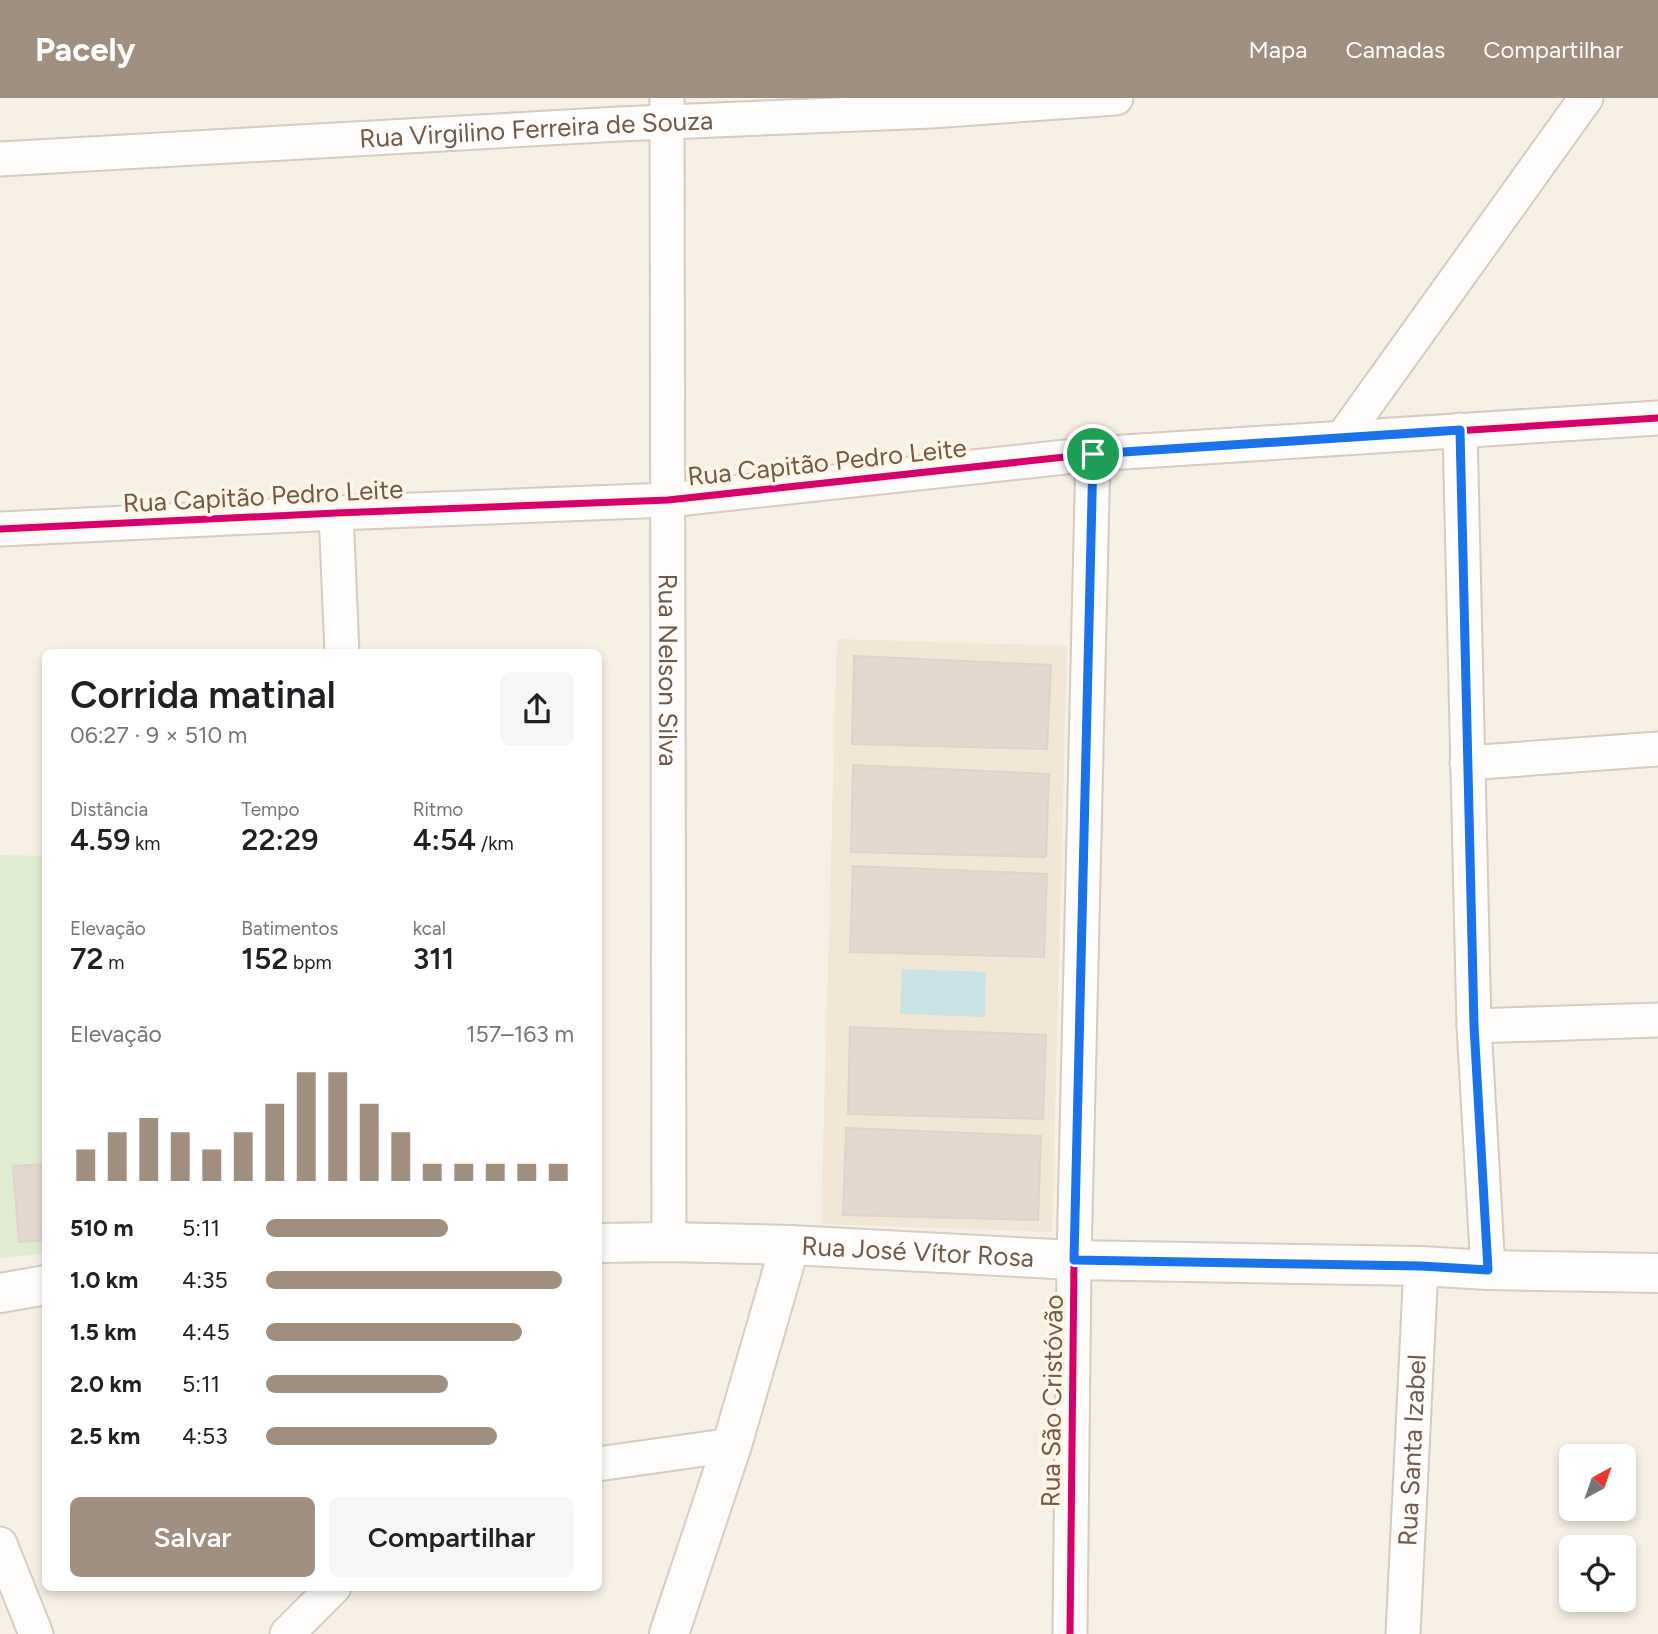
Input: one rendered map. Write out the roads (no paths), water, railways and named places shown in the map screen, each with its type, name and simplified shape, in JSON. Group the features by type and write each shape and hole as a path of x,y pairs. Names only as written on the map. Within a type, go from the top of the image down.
{"main road":[{"name":"Rua José Vítor Rosa","path":"602,1242 790,1245 1074,1260 1658,1273"},
{"path":"668,1634 732,1445 790,1245"},
{"path":"0,1293 42,1286"}],"street":[{"name":"Rua Virgilino Ferreira de Souza","path":"0,159 667,110 1116,98"},
{"path":"1343,437 1586,98"},
{"name":"Rua Nelson Silva","path":"667,110 669,1242"},
{"name":"Rua Capitão Pedro Leite","path":"0,530 668,500 1093,454 1658,418"},
{"path":"1460,430 1474,1026 1488,1270"},
{"name":"Rua São Cristóvão","path":"1070,1634 1074,1260 1093,454"},
{"path":"336,513 342,649"},
{"path":"1467,763 1658,749"},
{"path":"1474,1026 1658,1020"},
{"name":"Rua Santa Izabel","path":"1403,1634 1421,1266"},
{"path":"602,1463 732,1445"},
{"path":"0,1544 36,1634"},
{"path":"287,1634 326,1594"},
{"path":"314,1634 326,1594"}],"water":[{"path":"902,969 986,972 985,1017 900,1014"}]}
